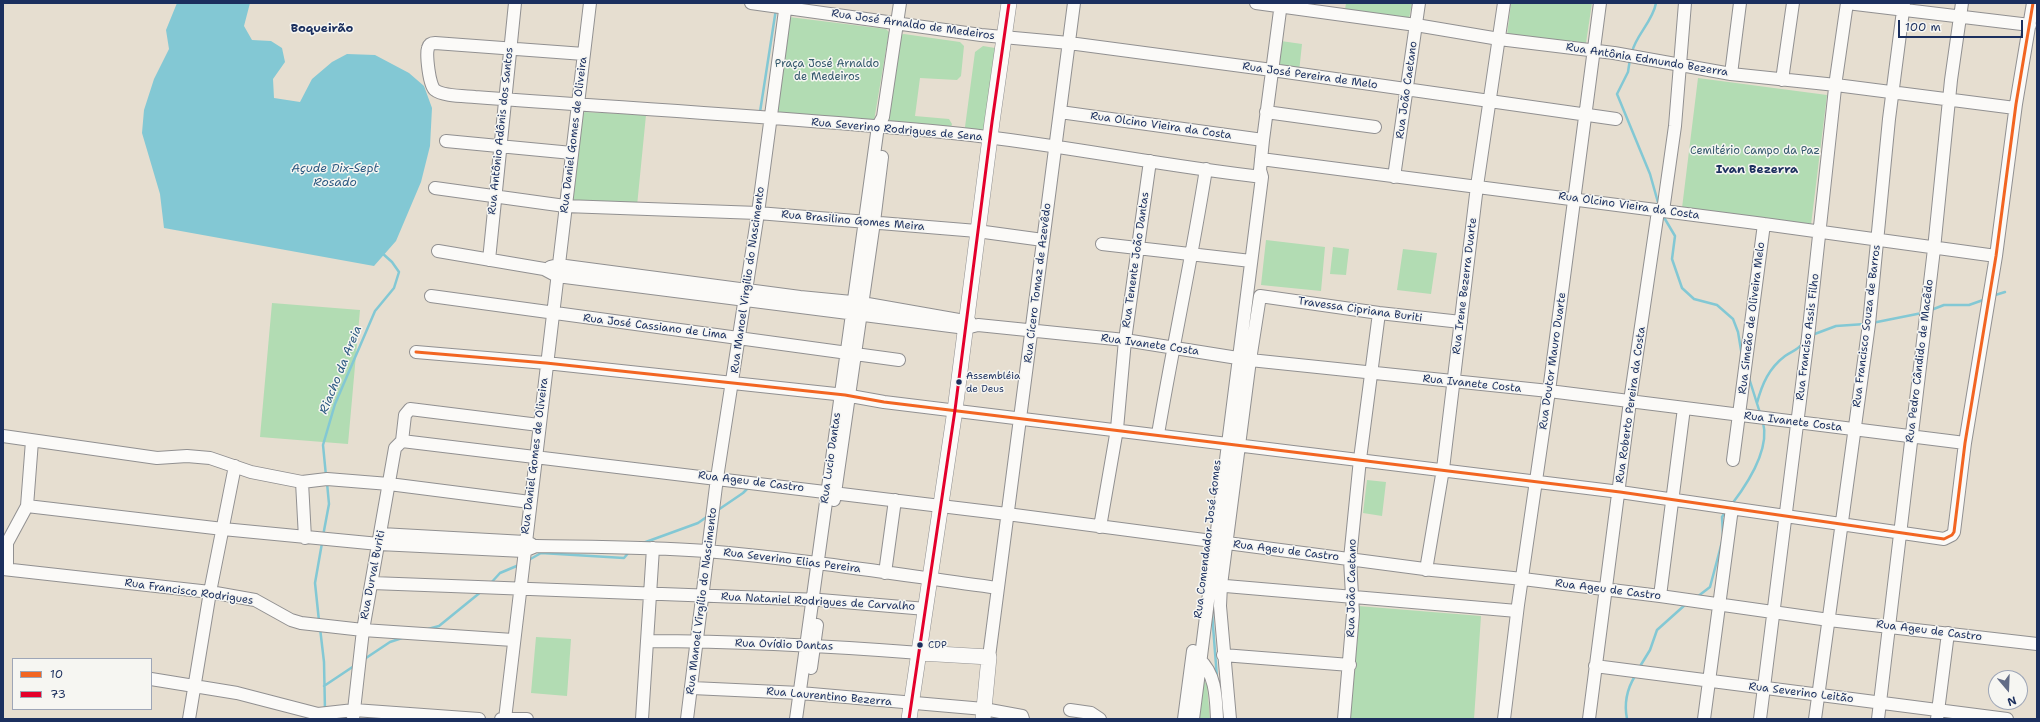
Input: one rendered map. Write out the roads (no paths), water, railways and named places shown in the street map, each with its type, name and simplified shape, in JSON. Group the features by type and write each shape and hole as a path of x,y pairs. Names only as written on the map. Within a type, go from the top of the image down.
{"main road":[{"path":"909,719 920,653 940,506 970,325 978,232 1004,37 1010,3"},
{"path":"920,653 989,657 983,714"}],"street":[{"name":"Rua Antônio Adônis dos Santos","path":"488,260 515,3"},
{"name":"Rua Daniel Gomes de Oliveira","path":"504,719 519,590 528,546 530,502 590,3"},
{"name":"Rua José Arnaldo de Medeiros","path":"751,3 785,5 897,23 1004,37"},
{"name":"Rua Lucio Dantas","path":"804,719 804,694 830,492 900,3"},
{"name":"Rua Cícero Tomaz de Azevêdo","path":"989,657 1074,3"},
{"name":"Rua Antônia Edmundo Bezerra","path":"1256,3 1344,9 1416,25 1499,39 1594,50 1732,74 1836,85 1894,94 1949,99 2015,108"},
{"name":"Rua João Caetano","path":"1394,177 1408,89 1419,3"},
{"name":"Rua Irene Bezerra Duarte","path":"1426,570 1443,469 1477,186 1504,3"},
{"name":"Rua Doutor Mauro Duarte","path":"1504,719 1517,611 1537,482 1600,3"},
{"name":"Rua Roberto Pereira da Costa","path":"1589,719 1605,589 1620,492 1630,401 1675,126 1685,3"},
{"path":"1732,74 1740,3"},
{"path":"1782,80 1793,3"},
{"path":"1847,3 1904,7 2030,25"},
{"name":"Rua Franciso Assis Filho","path":"1760,719 1798,422 1836,85 1847,3"},
{"name":"Rua Pedro Cândido de Macêdo","path":"1878,719 1934,249 1949,99 1962,3"},
{"path":"416,352 546,363 845,395 884,402 1443,469 1620,492 1786,517 1900,532 1939,539 1948,538 1954,532 1965,443 1996,256 2015,108 2033,3"},
{"name":"Rua Manoel Virgílio do Nascimento","path":"687,719 717,478 733,383 744,296 758,213 785,5"},
{"name":"Rua Comendador José Gomes","path":"1184,719 1211,584 1217,542 1240,358 1248,260 1281,5"},
{"name":"Rua Francisco Souza de Barros","path":"1816,719 1869,324 1889,119 1894,94 1904,7"},
{"name":"Rua José Pereira de Melo","path":"1004,37 1069,43 1616,118"},
{"name":"Rua Severino Rodrigues de Sena","path":"510,49 432,43 428,50 430,85 435,91 440,93 505,99 770,118 882,123 990,139 1056,146 1206,169 1260,171"},
{"path":"510,49 584,54"},
{"name":"Rua Olcino Vieira da Costa","path":"1060,112 1263,140"},
{"path":"1266,112 1375,127"},
{"path":"446,141 572,153"},
{"name":"Rua Tenente João Dantas","path":"1100,526 1117,430 1125,340 1150,161"},
{"path":"1158,434 1172,348 1193,254 1206,169"},
{"name":"Rua Olcino Vieira da Costa","path":"1260,171 1394,177 1477,186 1764,224 1934,249 1996,256"},
{"name":"Rua Brasilino Gomes Meira","path":"435,188 566,206 758,213 978,232 1043,240"},
{"name":"Rua Simeão de Oliveira Melo","path":"1734,460 1764,224"},
{"path":"1102,244 1248,260"},
{"path":"438,251 558,271"},
{"name":"Rua Ivanete Costa","path":"558,271 744,296 857,308 970,325 1125,340 1240,358 1630,401 1965,443"},
{"name":"Rua José Cassiano de Lima","path":"431,296 899,360"},
{"name":"Travessa Cipriana Buriti","path":"1240,358 1260,296 1379,313 1461,322"},
{"name":"Rua João Caetano","path":"1344,719 1350,666 1353,595 1350,559 1360,459 1379,313"},
{"path":"1229,444 1240,358"},
{"path":"1660,596 1684,408"},
{"name":"Rua Durval Buriti","path":"354,714 363,630 395,448 406,441 406,412 414,409 540,424"},
{"path":"3,436 157,458 187,456 210,458 251,472 302,482 327,479 389,484 530,502"},
{"path":"5,569 7,543 28,506 32,441"},
{"name":"Rua Ageu de Castro","path":"406,441 1007,514 1426,570 1523,579 1720,604 1830,620 2037,644"},
{"path":"189,719 210,592 235,466"},
{"path":"302,482 305,538"},
{"path":"885,573 895,500"},
{"name":"Rua Severino Elias Pereira","path":"28,506 305,538 380,539 528,546 653,548 708,552 821,564 998,588"},
{"path":"1704,719 1732,508"},
{"path":"642,719 653,548"},
{"name":"Rua Francisco Rodrigues","path":"5,569 210,592 255,600 291,620 301,623 363,630 513,640"},
{"name":"Rua Nataniel Rodrigues de Carvalho","path":"372,583 519,590 816,600 926,609"},
{"path":"1230,719 1223,655 1220,606 1211,584 1353,595 1517,611"},
{"path":"1938,715 1948,633"},
{"name":"Rua Ovídio Dantas","path":"648,641 697,641 810,645 920,653"},
{"path":"1223,655 1350,666"},
{"path":"1196,657 1213,682 1217,719"},
{"name":"Rua Comendador José Gomes","path":"1193,719 1196,657"},
{"name":"Rua Severino Leitão","path":"1595,666 1880,703 1938,715 2007,719"},
{"path":"152,679 237,693 318,714 479,719"},
{"name":"Rua Laurentino Bezerra","path":"692,688 804,694 911,704 983,714 1018,716"},
{"name":"Rua Lucio Dantas","path":"796,719 804,694"},
{"path":"1070,710 1091,713 1100,719"},
{"path":"504,719 527,719"}],"water":[{"name":"Açude Dix-Sept Rosado","path":"177,3 250,3 244,26 252,40 271,41 282,48 285,62 273,79 274,98 300,102 312,79 332,62 347,54 375,55 409,73 424,86 432,108 430,146 421,182 396,241 374,266 164,228 160,194 142,133 144,110 154,79 169,49 166,30"}],"waterway":[{"path":"1632,52 1637,40 1652,16 1656,3"},
{"path":"760,112 776,9"},
{"path":"1630,59 1628,72 1617,94 1650,174 1659,206"},
{"path":"1662,214 1675,236 1672,259 1682,288 1694,299 1717,305 1733,319 1738,332 1742,356"},
{"name":"Riacho da Areia","path":"326,476 323,445 335,404 375,311 394,288 399,272 392,262 382,253"},
{"path":"1992,296 2005,292"},
{"path":"1931,310 1944,305 1969,305 1986,299"},
{"path":"1872,323 1922,313"},
{"path":"1812,335 1836,326 1865,324"},
{"path":"1757,403 1761,389 1770,371 1779,361 1803,343"},
{"path":"1749,378 1760,413"},
{"path":"1732,504 1745,486 1756,465 1763,443 1763,422"},
{"name":"Riacho da Areia","path":"323,536 329,504 327,483"},
{"path":"718,510 743,493 749,487"},
{"path":"1723,535 1722,517 1726,511"},
{"path":"643,543 698,523 708,516"},
{"path":"1697,597 1710,587 1722,542"},
{"name":"Riacho da Areia","path":"319,621 315,583 322,543"},
{"path":"527,561 541,553 624,558 629,552"},
{"path":"490,584 500,573 519,565"},
{"path":"428,629 439,626 482,591"},
{"path":"1639,668 1650,650 1657,630 1686,604"},
{"path":"1212,613 1217,678"},
{"name":"Riacho da Areia","path":"320,628 324,662 325,711"},
{"path":"363,660 390,642 402,638"},
{"path":"324,686 354,666"},
{"path":"1627,719 1627,697 1635,676"}],"place":[{"name":"Assembléia de Deus","path":"959,382"},
{"name":"CDP","path":"920,645"}],"district":[{"name":"Boqueirão","path":"322,29"},
{"name":"Ivan Bezerra","path":"1757,170"}],"park label":[{"name":"Praça José Arnaldo de Medeiros","path":"827,70"},
{"name":"Cemitério Campo da Paz","path":"1755,151"}]}
